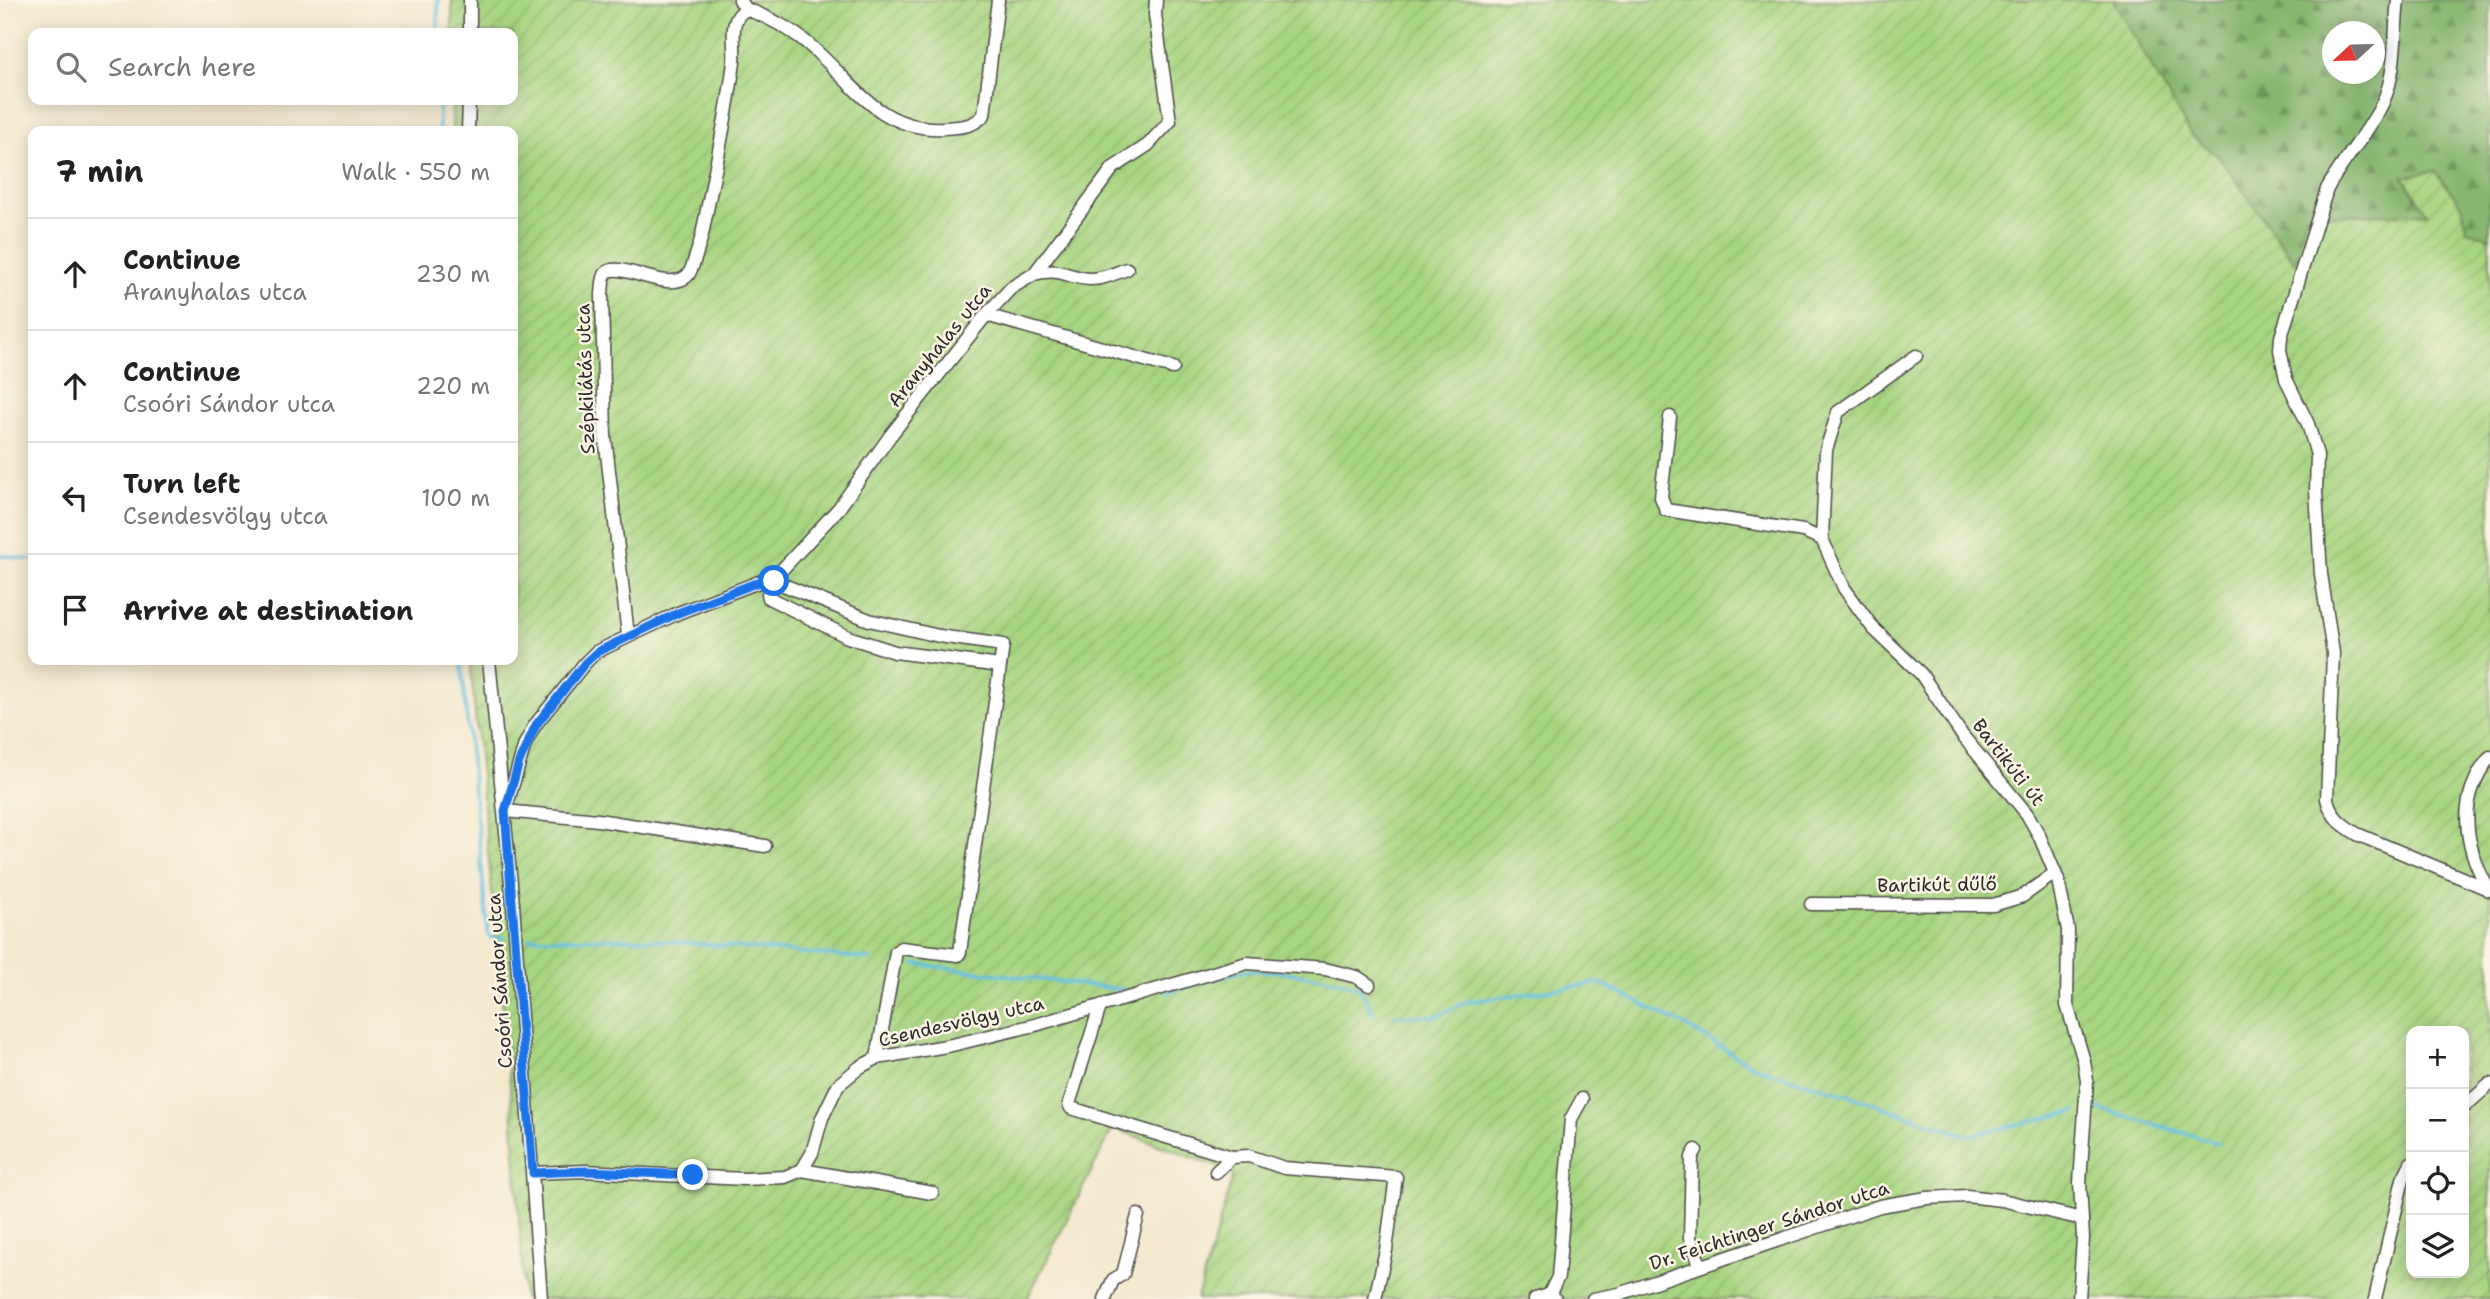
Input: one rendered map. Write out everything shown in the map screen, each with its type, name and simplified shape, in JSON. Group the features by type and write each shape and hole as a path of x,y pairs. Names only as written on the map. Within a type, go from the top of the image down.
{"street":[{"path":"470,0 470,28"},
{"path":"743,4 805,41 871,104 888,116 925,129 965,127 977,123 984,115 998,0"},
{"name":"Aranyhalas utca","path":"505,811 519,762 536,725 585,663 597,652 628,635 678,613 776,578 839,508 890,436 986,315 1011,288 1034,274 1114,168 1148,145 1170,121 1155,15 1156,0"},
{"path":"2398,0 2393,62 2383,102 2327,189 2281,337 2280,350 2287,379 2308,424 2317,455 2316,491 2321,574 2333,653 2327,799 2331,814 2357,834 2489,891"},
{"name":"Szépkilátás utca","path":"628,635 605,436 602,294 605,275 609,271 617,270 668,281 679,280 690,272 701,240 728,106 734,57 734,20 743,4"},
{"path":"468,126 469,105"},
{"path":"1034,274 1059,270 1089,279 1102,278 1127,269"},
{"path":"986,315 1173,368"},
{"path":"1670,417 1661,497 1666,510 1803,530 1822,539 1826,450 1838,412 1916,356"},
{"name":"Bartikúti út","path":"1822,539 1844,588 1873,628 1921,674 1962,735 2027,814 2055,873 2068,930 2067,1005 2086,1073 2080,1183 2083,1238 2079,1299"},
{"path":"877,1058 896,952 901,948 958,955 960,953 1003,645 939,636 869,620 776,578 768,594 769,598 848,637 895,652 1000,666"},
{"name":"Csoóri Sándor utca","path":"490,665 505,811 541,1299"},
{"path":"2489,891 2469,845 2467,814 2472,785 2490,757"},
{"path":"505,811 598,820 765,846"},
{"name":"Bartikút dűlő","path":"1811,904 1993,905 2023,896 2055,873"},
{"name":"Csendesvölgy utca","path":"803,1170 812,1153 822,1118 838,1085 860,1066 877,1058 952,1045 1100,1007 1247,963 1325,969 1357,977 1369,985"},
{"path":"1100,1007 1069,1104 1071,1108 1232,1157 1249,1156 1284,1168 1396,1177 1386,1250 1375,1299"},
{"path":"2469,1103 2490,1084"},
{"path":"1535,1299 1552,1297 1558,1277 1571,1119 1582,1099"},
{"path":"1696,1150 1692,1157 1690,1238 1700,1265"},
{"path":"1216,1172 1232,1157"},
{"path":"533,1173 585,1171 763,1179 785,1178 803,1170 932,1193"},
{"path":"2375,1299 2406,1173"},
{"name":"Dr. Feichtinger Sándor utca","path":"1593,1299 1619,1294 1880,1206 1927,1198 1967,1196 2002,1200 2082,1219"},
{"path":"1105,1299 1113,1280 1123,1275 1138,1215"}],"green space":[{"path":"452,0 2113,0 2191,135 2220,158 2295,263 2306,215 2428,214 2403,177 2435,171 2462,206 2467,230 2490,239 2490,1299 1197,1299 1234,1173 1113,1128 1027,1299 524,1299 512,1105 470,665 518,665 518,126 452,126 452,105 518,105 518,28 452,28"},
{"path":"2113,0 2490,0 2490,239 2467,230 2462,206 2435,171 2403,178 2428,214 2375,216 2296,264 2220,158 2191,135"}],"waterway":[{"path":"438,0 438,28"},
{"path":"439,105 439,126"},
{"path":"0,555 28,559"},
{"path":"461,665 488,933 492,938 505,938"},
{"path":"530,938 642,939 871,959"},
{"path":"915,964 1126,990"},
{"path":"1167,993 1216,977 1246,971 1285,973 1350,984 1363,994 1375,1015"},
{"path":"1394,1016 1438,1016 1465,1002 1600,983 1684,1025 1755,1067 1968,1136 2076,1111"},
{"path":"2097,1108 2219,1143"}],"route":[{"path":"693,1175 585,1171 533,1173 505,811 519,762 536,725 559,694 597,652 678,613 777,575 774,581"}]}
